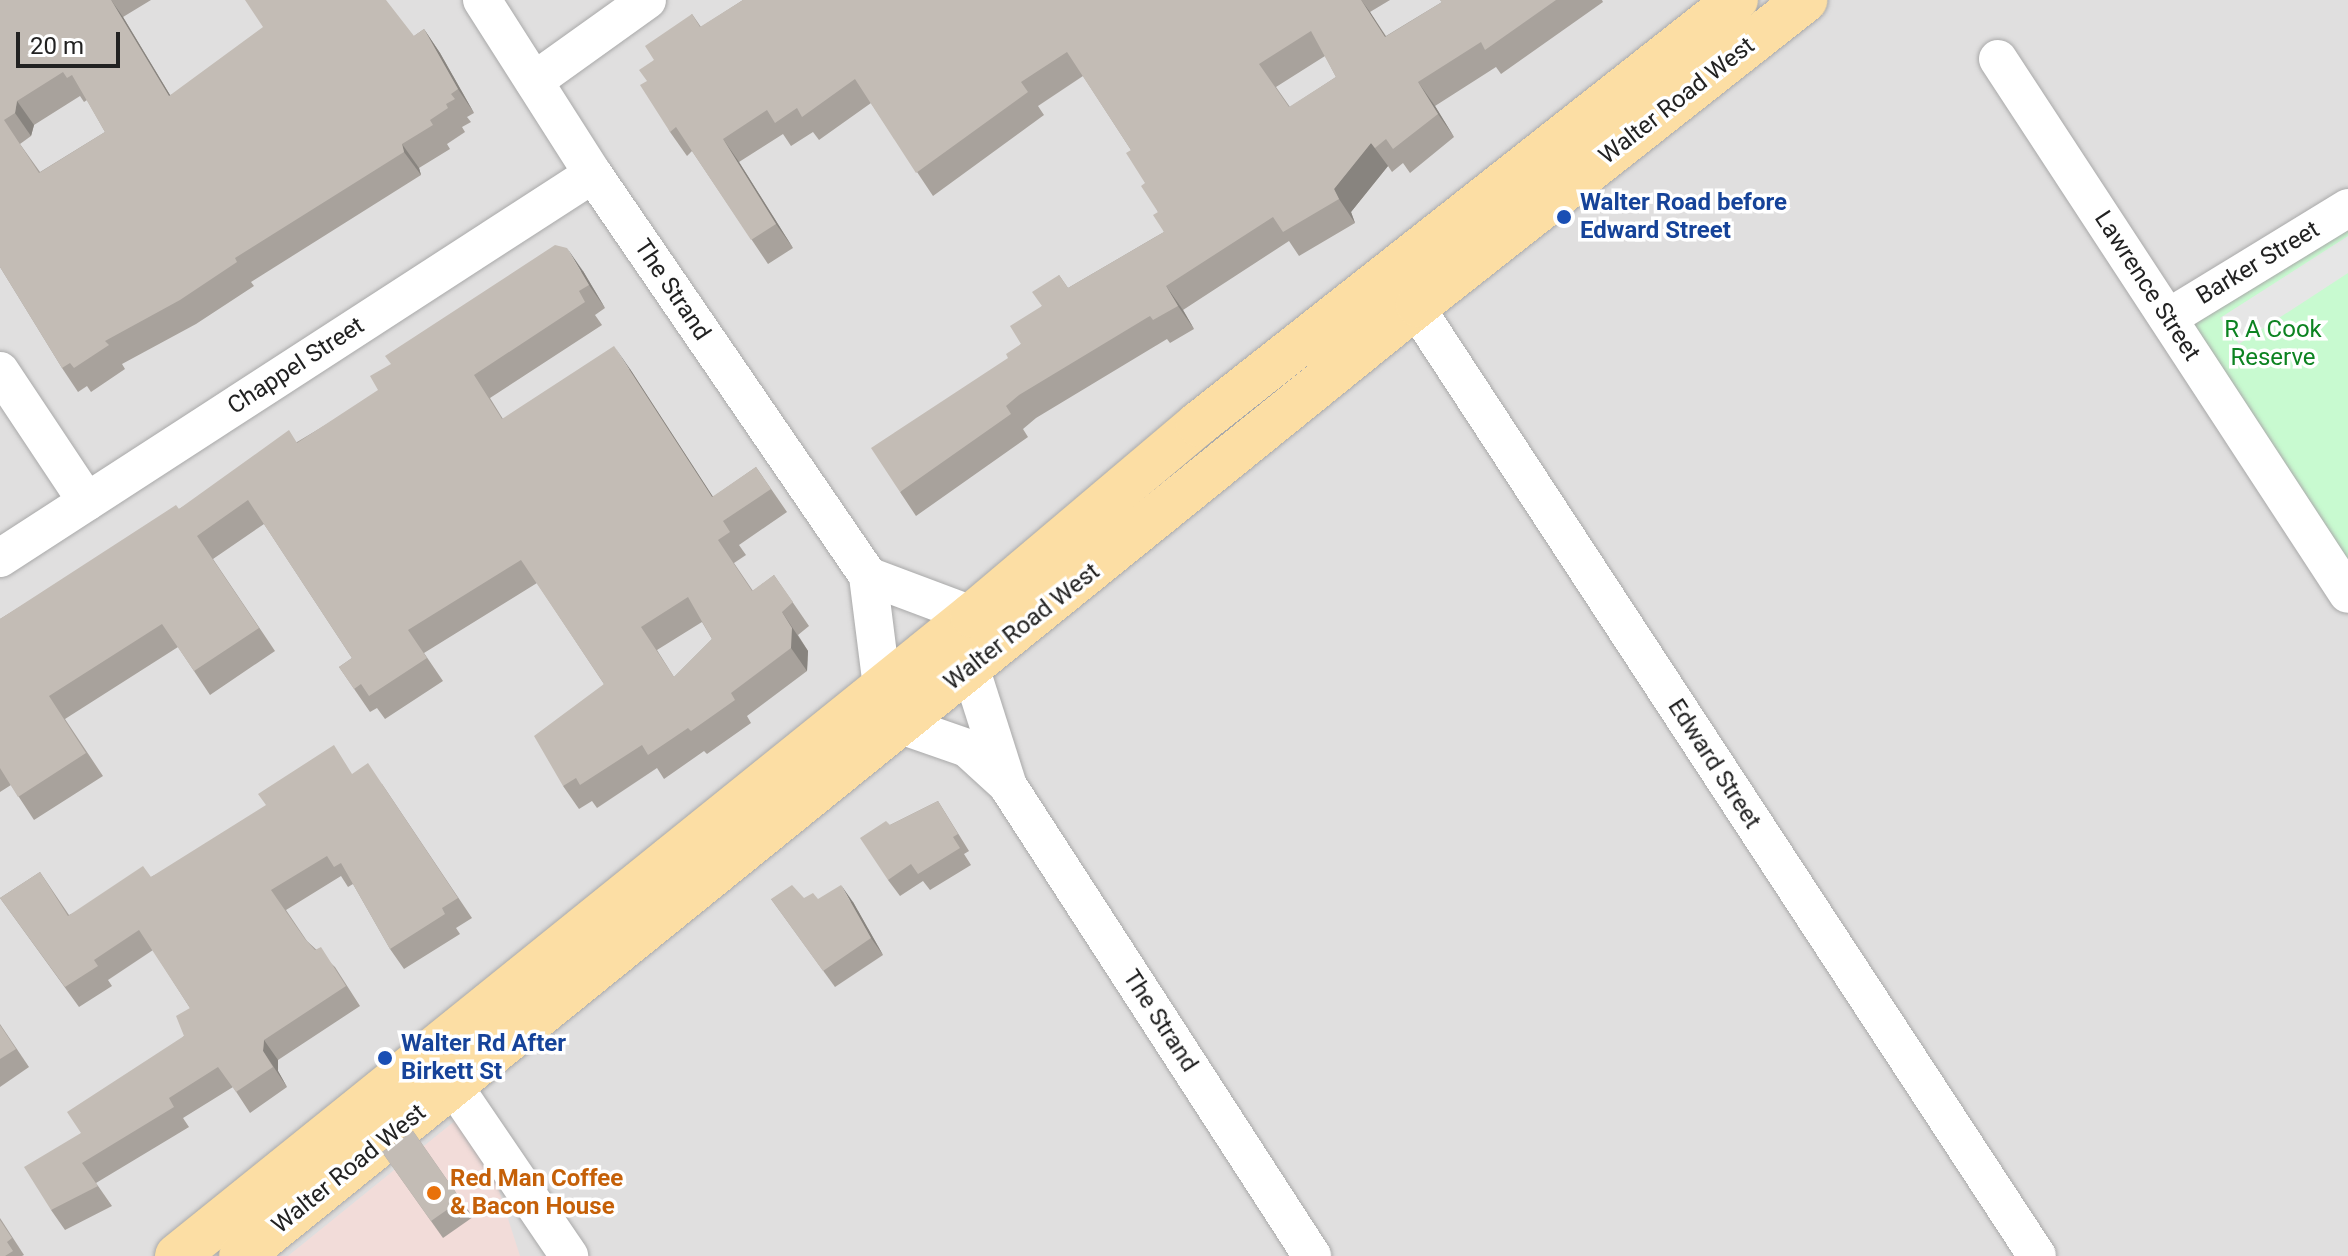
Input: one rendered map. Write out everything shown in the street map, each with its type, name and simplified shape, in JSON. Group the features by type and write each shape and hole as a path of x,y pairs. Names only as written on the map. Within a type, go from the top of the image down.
{"main road":[{"name":"Walter Road West","path":"891,706 970,667 1736,0"},
{"name":"Walter Road West","path":"177,1256 442,1067 891,706 972,615 1198,424 1404,289 1805,0"},
{"name":"Walter Road West","path":"241,1256 442,1067"}],"street":[{"name":"The Strand","path":"482,0 593,174 868,576 891,706 967,748 1008,786 1312,1256"},
{"path":"534,81 647,0"},
{"name":"Lawrence Street","path":"1998,59 2348,594"},
{"name":"Chappel Street","path":"0,558 593,174"},
{"name":"Barker Street","path":"2168,318 2348,208"},
{"name":"Edward Street","path":"1404,289 2037,1256"},
{"path":"0,371 87,502"},
{"path":"868,576 972,615"},
{"name":"The Strand","path":"970,667 1008,786"},
{"path":"442,1067 569,1256"}],"shaded area":[{"path":"0,0 2348,0 2348,1256 0,1256"},
{"path":"2348,236 2348,273 2239,344 2220,318"},
{"path":"472,1107 520,1256 288,1256"}],"green space":[{"name":"R A Cook Reserve","path":"2348,208 2348,594 2168,318"}],"building":[{"path":"0,0 111,0 169,96 263,27 245,0 386,0 414,36 424,29 458,89 451,94 455,99 446,104 448,108 430,120 433,125 402,144 404,152 235,258 237,262 180,300 105,341 109,345 74,368 70,363 62,368 0,267","holes":["63,72 67,78 72,75 105,132 39,173 4,120 15,113 17,101"]},
{"path":"743,0 1361,0 1385,37 1442,2 1440,0 1556,0 1485,50 1481,42 1418,82 1438,114 1393,149 1386,139 1375,148 1371,143 1334,189 1339,199 1283,232 1273,217 1166,286 1178,306 1153,320 1150,316 1019,395 1006,406 1011,414 900,492 871,448 1008,358 1006,354 1021,344 1010,326 1042,306 1032,292 1059,275 1068,288 1164,232 1153,215 1158,212 1141,186 1145,183 1126,153 1131,150 1067,52 1021,82 1028,92 916,173 855,79 802,117 797,108 775,123 767,110 723,139 776,224 751,240 676,127 670,132 640,85 647,81 639,70 654,60 645,46 692,14 700,27","holes":["1311,31 1336,77 1289,107 1259,64"]},
{"path":"555,245 567,248 589,285 579,291 585,302 474,375 502,419 614,346 712,497 756,467 771,489 723,521 730,532 718,540 752,591 774,575 793,602 782,612 792,628 791,648 731,693 735,700 691,731 688,728 648,755 642,745 580,785 576,778 563,786 534,736 604,684 521,560 408,630 427,658 369,696 361,684 354,689 339,667 352,658 248,500 197,536 259,628 194,671 162,624 49,696 86,753 18,797 0,768 0,619 176,505 179,509 289,430 297,443 378,390 370,376 391,364 385,356","holes":["688,597 712,639 674,677 641,627"]},
{"path":"334,745 352,774 368,763 458,898 442,908 445,914 390,949 341,863 334,867 327,856 271,890 305,939 315,950 321,947 346,986 264,1040 263,1051 273,1067 236,1092 218,1067 169,1098 174,1107 82,1163 98,1186 51,1210 24,1167 81,1133 67,1112 184,1036 176,1016 190,1008 139,930 94,960 98,966 65,987 0,898 40,872 68,916 143,866 151,877 266,805 258,794"},
{"path":"938,801 958,834 953,837 960,848 918,874 911,864 888,880 860,838 886,821 890,825"},
{"path":"792,885 804,898 813,893 818,899 841,885 871,938 823,971 771,899"},
{"path":"0,1025 16,1049 0,1059"},
{"name":"Red Man Coffee & Bacon House","path":"413,1131 461,1200 431,1221 382,1152"},
{"path":"0,1220 12,1238 7,1242 13,1251 5,1256 0,1256"}],"place":[{"name":"Walter Road before Edward Street","path":"1564,217"},
{"name":"Walter Rd After Birkett St","path":"385,1058"},
{"name":"Red Man Coffee & Bacon House","path":"434,1193"}]}
